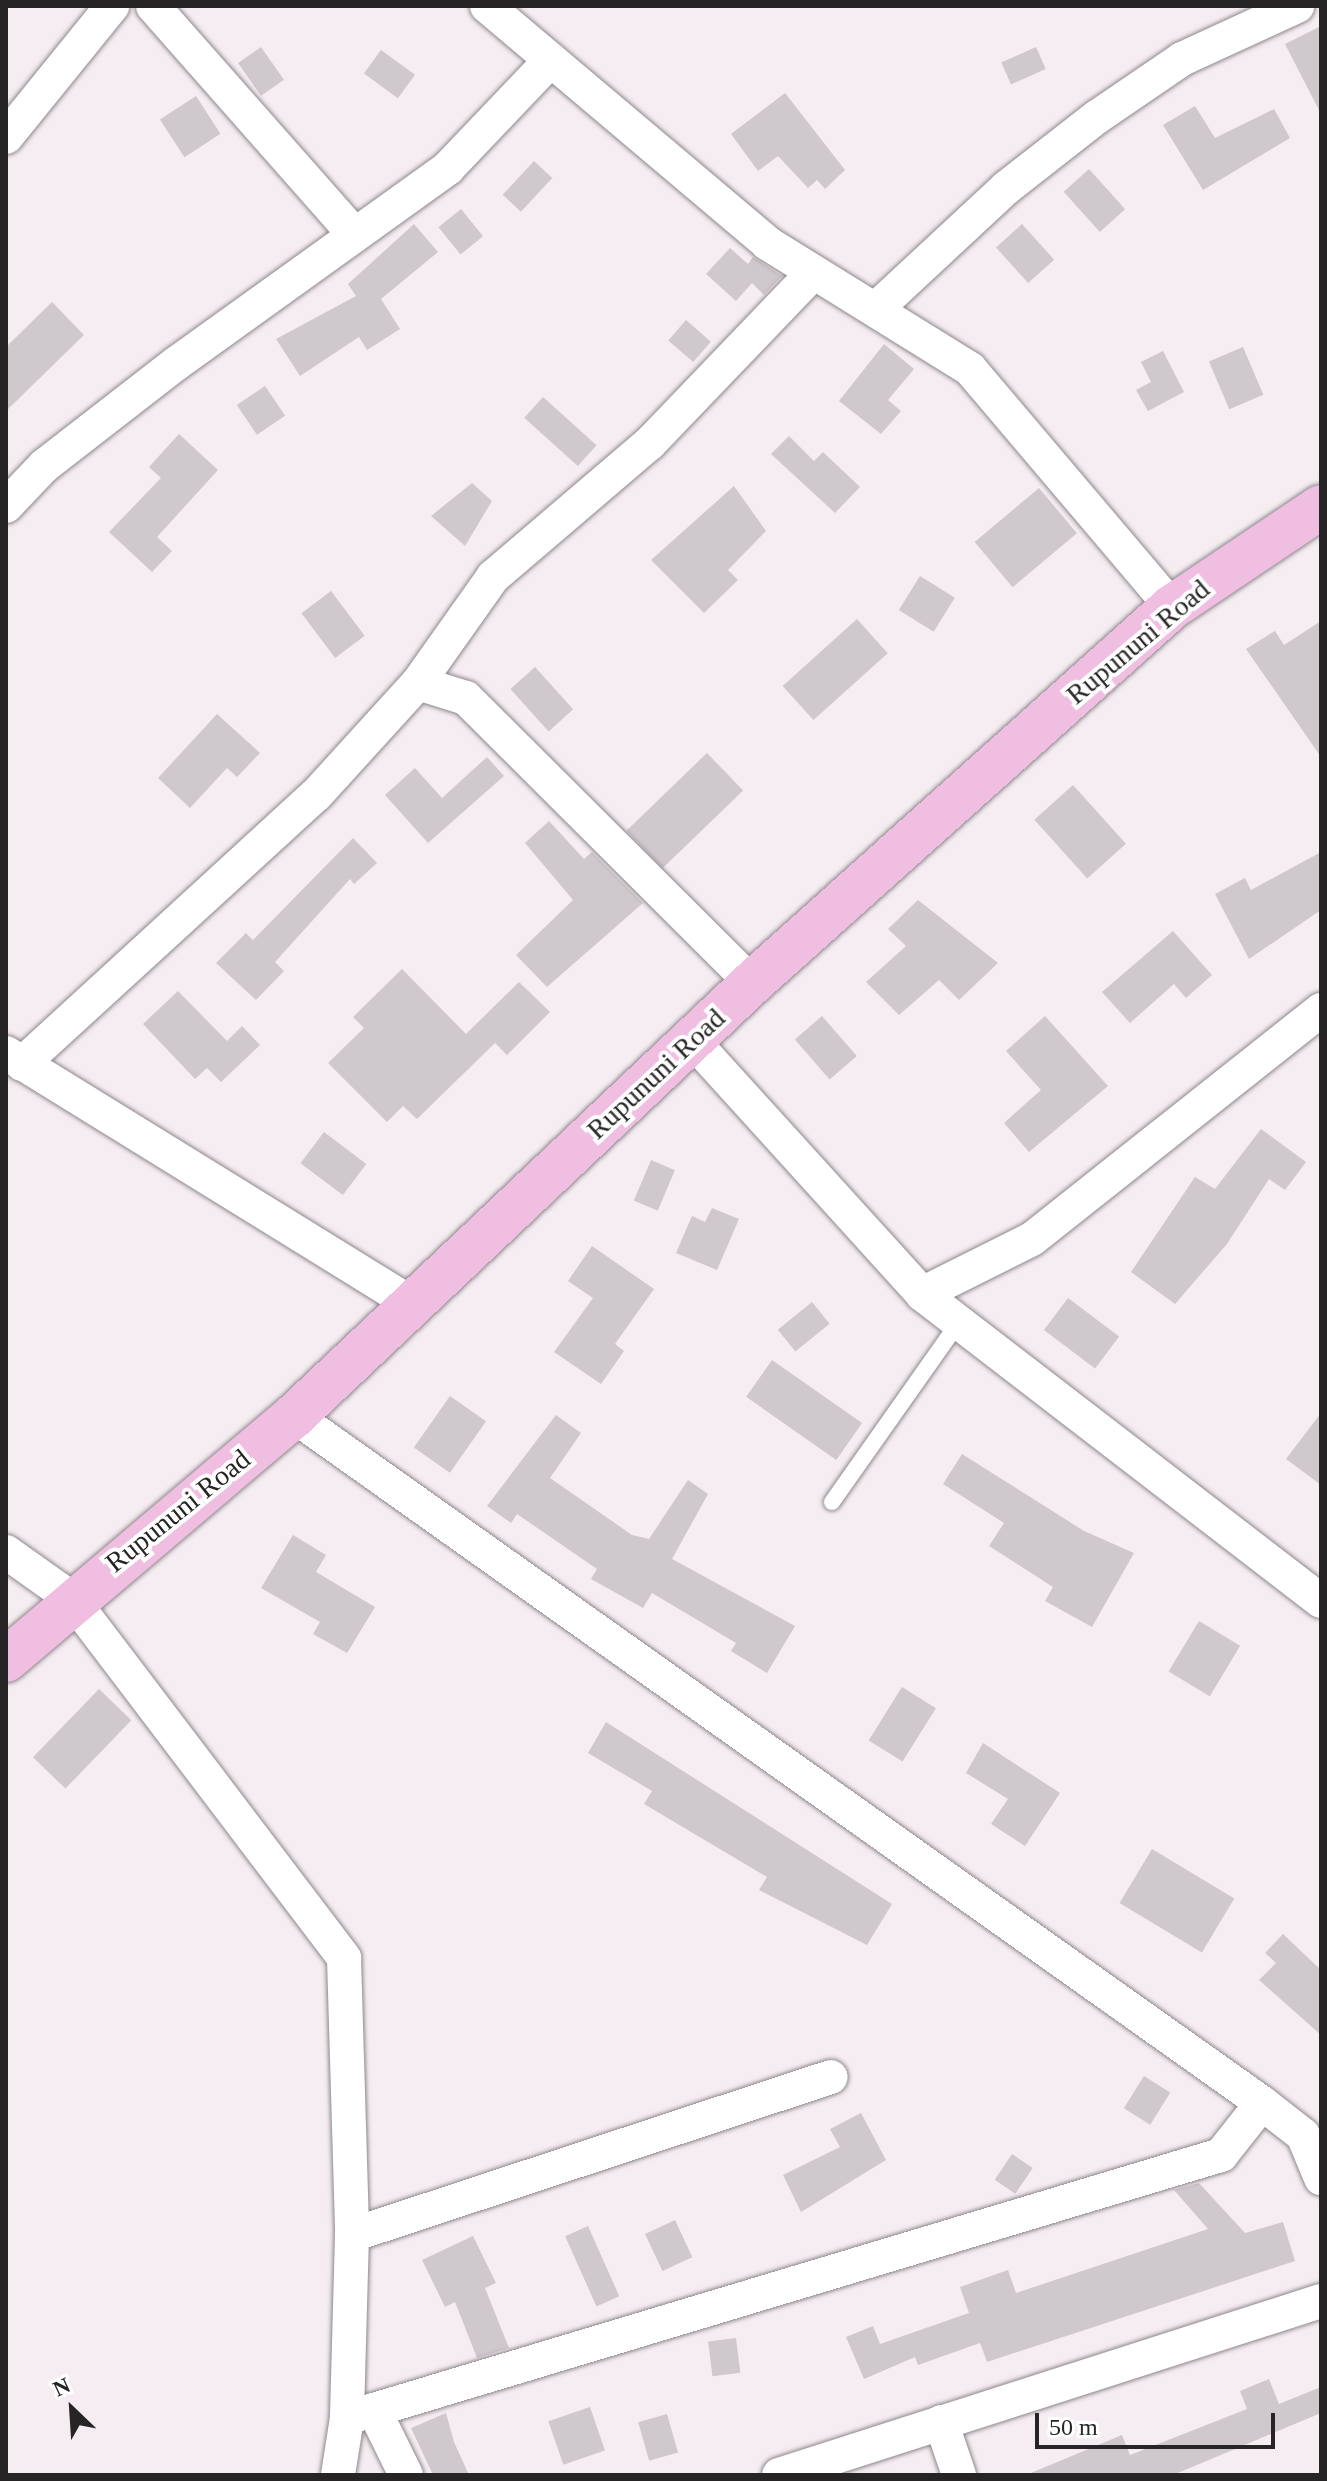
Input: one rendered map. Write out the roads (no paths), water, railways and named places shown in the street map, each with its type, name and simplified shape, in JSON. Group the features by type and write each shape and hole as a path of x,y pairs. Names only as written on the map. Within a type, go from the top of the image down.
{"main road":[{"name":"Rupununi Road","path":"6,1660 71,1598 294,1416 752,983 1172,607 1321,507"}],"street":[{"path":"6,137 112,6"},
{"path":"153,6 354,234"},
{"path":"487,6 812,274 878,307 970,369 1172,607"},
{"path":"878,307 1006,188 1097,117 1182,59 1297,6"},
{"path":"6,506 44,466 354,234 448,168 551,60"},
{"path":"413,1304 14,1058 316,795 418,683 493,577 650,443 812,274"},
{"path":"418,683 466,698 752,983"},
{"path":"922,1294 1032,1239 1321,1010"},
{"path":"692,1040 922,1294 1318,1594"},
{"path":"294,1416 1262,2103 1303,2135 1321,2178"},
{"path":"6,1552 71,1598 344,1958 361,2414 338,2475"},
{"path":"352,2235 831,2077"},
{"path":"361,2414 1221,2155 1262,2103"},
{"path":"779,2475 1321,2301"},
{"path":"361,2414 406,2475"},
{"path":"941,2422 959,2475"}],"lane":[{"path":"832,1502 959,1322"}]}
